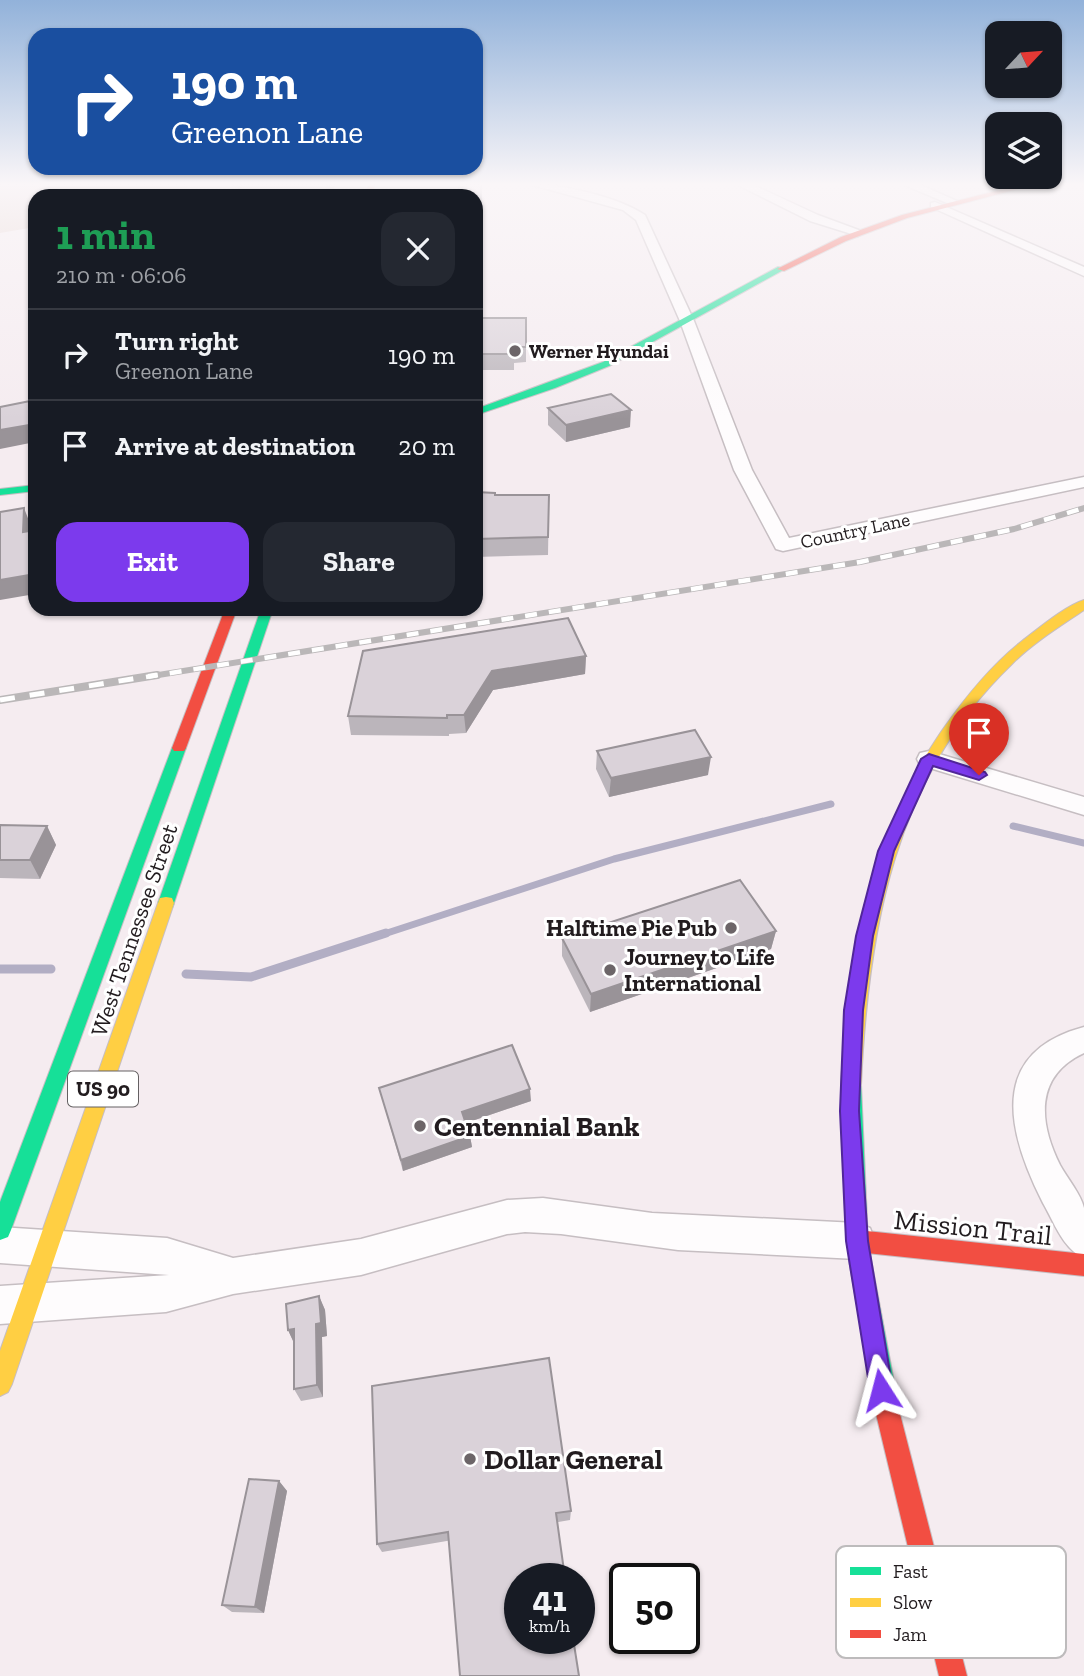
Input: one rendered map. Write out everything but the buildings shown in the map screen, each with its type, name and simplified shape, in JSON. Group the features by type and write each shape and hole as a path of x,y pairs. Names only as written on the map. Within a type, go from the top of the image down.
{"main road":[{"path":"483,410 558,384 623,355 800,262"},
{"path":"0,492 28,489"},
{"path":"920,1546 881,1390 857,1241 849,1111 854,1010 864,936 886,851 929,759 967,705 1000,668 1039,634 1084,604"},
{"name":"West Tennessee Street","path":"0,1230 228,616"},
{"name":"West Tennessee Street","path":"0,1384 15,1305 49,1246 265,616"},
{"path":"145,844 163,880 173,885"},
{"path":"129,887 145,904 158,931"},
{"path":"9,1163 36,1135"},
{"name":"Mission Trail","path":"857,1241 1084,1265"},
{"path":"948,1658 953,1676"}],"street":[{"path":"660,262 687,321"},
{"path":"1062,262 1084,272"},
{"name":"Country Lane","path":"687,321 743,470 783,545 1084,482"},
{"path":"929,759 1084,806"},
{"path":"1084,1040 1056,1053 1038,1070 1028,1095 1028,1122 1040,1158 1084,1240"},
{"path":"15,1305 166,1294 233,1276 353,1259 526,1214 544,1214 650,1230 857,1241"},
{"path":"0,1245 49,1246 167,1256 233,1276"}],"waterway":[{"path":"381,935 614,859 831,804"},
{"path":"1013,826 1084,843"},
{"path":"186,974 251,977 386,933"},
{"path":"0,969 51,969"}],"railway":[{"path":"146,677 860,562 1014,529 1084,508"},
{"path":"0,700 157,675"}],"traffic: fast":[{"path":"483,410 606,364 781,269"},
{"path":"0,492 28,489"},
{"path":"166,903 265,616"},
{"path":"0,1230 179,748"},
{"path":"851,1085 857,1243 888,1414"}],"traffic: slow":[{"path":"851,1085 860,969 870,914 884,861 904,810 929,761 960,714 999,669 1029,642 1084,604"},
{"path":"0,1384 166,903"}],"traffic: jam":[{"path":"781,269 795,262"},
{"path":"179,748 228,616"},
{"path":"857,1241 1084,1265"},
{"path":"888,1414 921,1546"},
{"path":"949,1658 953,1676"}],"place":[{"name":"Werner Hyundai","path":"515,351"},
{"name":"Halftime Pie Pub","path":"731,928"},
{"name":"Journey to Life International","path":"610,970"},
{"name":"Centennial Bank","path":"420,1126"},
{"name":"Dollar General","path":"470,1459"}],"route":[{"path":"881,1390 857,1241 849,1111 854,1010 864,936 886,851 929,759 979,775"}]}
